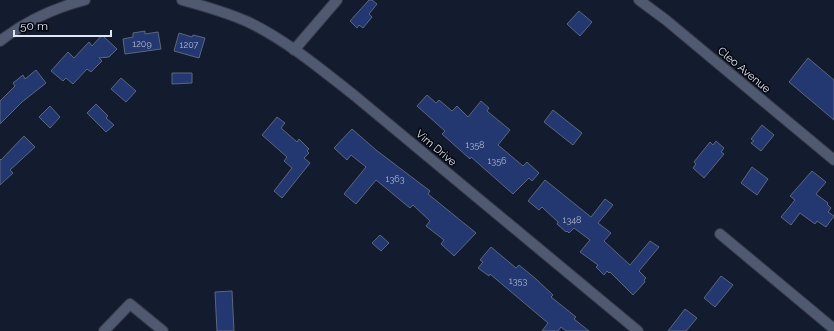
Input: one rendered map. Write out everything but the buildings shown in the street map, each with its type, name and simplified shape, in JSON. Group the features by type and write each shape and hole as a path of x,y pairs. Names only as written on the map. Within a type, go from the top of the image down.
{"street":[{"path":"0,41 15,29 36,17 62,6 86,0"},
{"name":"Vim Drive","path":"182,0 204,6 247,22 316,65 638,331"},
{"path":"294,50 337,0"},
{"name":"Cleo Avenue","path":"639,0 666,20 834,160"},
{"path":"720,234 834,329"},
{"path":"104,331 130,304 163,331"}]}
